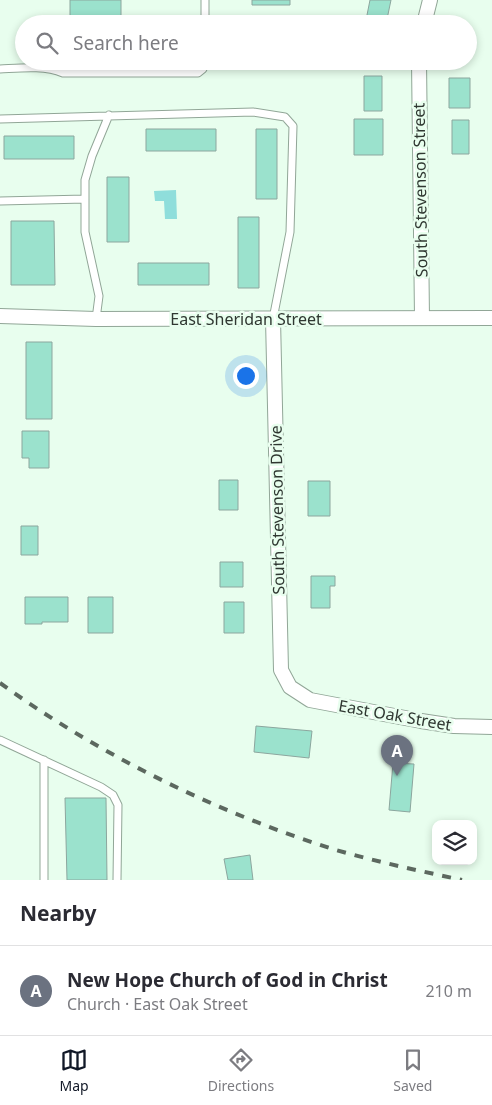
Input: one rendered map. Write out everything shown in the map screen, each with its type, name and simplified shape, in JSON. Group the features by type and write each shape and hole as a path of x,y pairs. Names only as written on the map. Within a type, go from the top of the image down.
{"street":[{"path":"426,15 430,0"},
{"name":"South Stevenson Street","path":"419,70 422,318"},
{"name":"East Sheridan Street","path":"0,316 96,319 492,318"},
{"name":"South Stevenson Drive","path":"273,318 281,670 290,688 300,694"},
{"name":"East Oak Street","path":"300,694 310,700 421,721 454,726 492,727"}],"lane":[{"path":"205,0 205,15"},
{"path":"0,69 15,69"},
{"path":"55,70 63,74 198,72 201,70"},
{"path":"0,119 253,112 285,117 293,126 290,232 273,318"},
{"path":"96,319 99,296 85,232 85,180 92,156 109,115"},
{"path":"0,201 85,199"},
{"path":"0,740 101,787 113,795 118,805 117,880"},
{"path":"44,760 44,880"}],"water":[{"path":"176,190 177,219 165,219 164,201 155,201 154,191"}],"building":[{"path":"70,0 121,0 121,15 70,15"},
{"path":"252,0 290,0 290,5 252,5"},
{"path":"370,0 391,0 388,15 367,15"},
{"path":"364,76 382,76 382,111 364,111"},
{"path":"449,78 470,78 470,108 449,108"},
{"path":"354,119 383,119 383,155 354,155"},
{"path":"452,120 469,120 469,154 452,154"},
{"path":"146,129 216,129 216,151 146,151"},
{"path":"256,129 277,129 277,199 256,199"},
{"path":"4,136 74,136 74,159 4,159"},
{"path":"107,177 129,177 129,242 107,242"},
{"path":"238,217 259,217 259,288 238,288"},
{"path":"11,221 54,221 55,285 11,285"},
{"path":"138,263 209,263 209,285 138,285"},
{"path":"26,342 52,342 52,419 26,419"},
{"path":"22,431 49,431 49,468 29,468 29,458 22,458"},
{"path":"219,480 238,480 238,510 219,510"},
{"path":"308,481 330,481 330,516 308,516"},
{"path":"21,526 38,526 38,555 21,555"},
{"path":"220,562 243,562 243,587 220,587"},
{"path":"311,576 335,576 335,586 330,586 330,608 311,608"},
{"path":"25,597 68,597 68,622 25,624"},
{"path":"88,597 113,597 113,633 88,633"},
{"path":"224,602 244,602 244,633 224,633"},
{"path":"256,726 312,731 309,758 254,752"},
{"path":"393,763 414,764 410,812 389,810"},
{"path":"65,798 106,798 107,880 67,880"},
{"path":"250,855 253,880 228,880 224,859"}],"railway":[{"path":"0,683 39,710 120,758 162,780 248,819 336,850 462,880"}],"place":[{"name":"New Hope Church of God in Christ","path":"397,776"}]}
